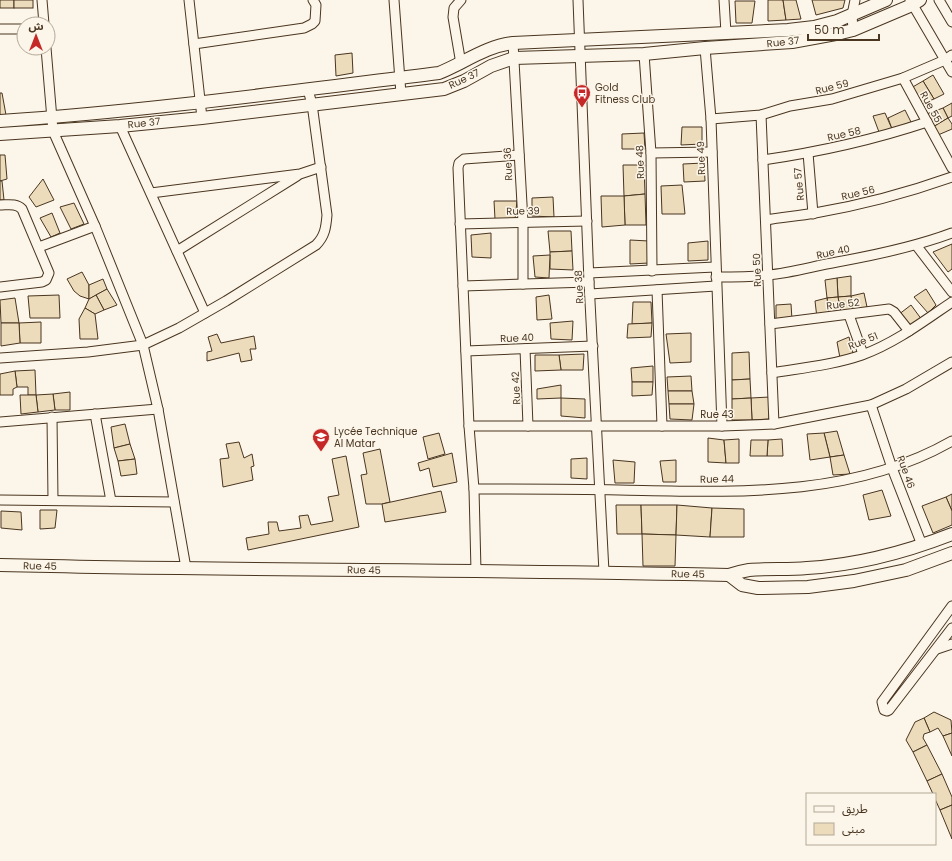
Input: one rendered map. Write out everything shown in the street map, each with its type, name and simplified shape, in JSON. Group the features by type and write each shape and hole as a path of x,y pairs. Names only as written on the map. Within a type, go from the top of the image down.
{"street":[{"path":"42,0 43,16"},
{"path":"189,0 202,118"},
{"path":"194,44 304,28 316,21 316,5 312,0"},
{"path":"394,0 401,94"},
{"path":"461,0 454,8 453,17 461,64"},
{"name":"Rue 38","path":"578,0 589,277 604,572"},
{"path":"724,0 726,34"},
{"path":"853,30 852,15 855,0"},
{"name":"Rue 37","path":"0,121 200,102 439,73 501,44 726,34 781,31 814,27 837,21 886,0"},
{"path":"939,0 952,22"},
{"path":"914,2 948,57 952,72"},
{"name":"Rue 37","path":"0,134 120,126 202,118 444,89 464,81 491,66 514,58 644,54 792,42 834,35 853,30 914,2"},
{"path":"0,29 16,29"},
{"name":"Rue 36","path":"513,43 522,222 523,284"},
{"name":"Rue 49","path":"705,48 711,119 715,267"},
{"name":"Rue 48","path":"644,54 651,153 652,270"},
{"path":"47,56 53,131 96,226 143,345 158,409 186,568"},
{"name":"Rue 59","path":"711,119 761,115 790,106 832,99 902,78 948,57"},
{"name":"Rue 55","path":"902,78 952,168"},
{"path":"0,358 96,351 143,345 206,313 316,245 322,239 325,232 327,215 312,104 308,90"},
{"name":"Rue 50","path":"761,115 774,424"},
{"name":"Rue 58","path":"764,160 808,153 870,139 927,122"},
{"path":"120,126 206,313"},
{"path":"651,153 712,152"},
{"name":"Rue 57","path":"808,153 813,214"},
{"path":"476,571 474,489 469,426 458,168 460,160 464,159 519,155"},
{"path":"151,193 300,174 321,167"},
{"path":"177,251 300,174"},
{"name":"Rue 56","path":"766,220 813,214 874,201 952,177"},
{"path":"0,205 14,204 22,209 49,273 46,280 42,282 0,287"},
{"name":"Rue 39","path":"460,224 587,221"},
{"path":"39,247 96,226"},
{"name":"Rue 40","path":"590,294 657,290 806,269 916,245 952,233"},
{"path":"916,245 952,292"},
{"path":"463,286 523,284 652,270 715,267 722,426"},
{"path":"657,290 662,426"},
{"name":"Rue 51","path":"772,373 830,364 863,354 894,340 952,302"},
{"name":"Rue 52","path":"770,324 885,309 892,310 909,331"},
{"path":"849,314 863,354"},
{"name":"Rue 40","path":"466,351 593,346"},
{"name":"Rue 42","path":"525,349 528,426"},
{"name":"Rue 43","path":"469,426 722,426 774,424 871,405 906,389 952,362"},
{"name":"Rue 46","path":"871,405 892,468 922,546"},
{"path":"0,422 158,409"},
{"path":"96,414 111,501"},
{"path":"52,417 53,500"},
{"name":"Rue 44","path":"474,489 600,489 683,491 780,489 813,486 852,479 892,468 940,448 952,441"},
{"path":"0,500 174,502"},
{"name":"Rue 45","path":"0,565 604,572 729,575 748,570 808,568 853,562 922,546 952,534"},
{"path":"729,575 742,585 758,588 808,587 854,581 906,570 952,553"},
{"path":"952,606 882,702 884,710 889,710 952,628"},
{"path":"920,649 934,653 951,648"}],"building":[{"path":"0,0 14,0 14,8 0,8"},
{"path":"14,0 33,0 33,8 14,8"},
{"path":"768,0 783,0 786,20 768,21"},
{"path":"783,0 796,0 801,19 786,20"},
{"path":"812,0 845,0 843,8 816,15"},
{"path":"735,1 755,1 752,23 736,23"},
{"path":"352,53 353,73 336,76 335,55"},
{"path":"933,75 944,94 934,99 923,81"},
{"path":"923,81 934,99 919,105 911,88"},
{"path":"0,93 2,93 6,115 0,115"},
{"path":"952,103 952,116 948,118 943,108"},
{"path":"943,108 948,118 933,127 924,115"},
{"path":"905,110 911,122 892,129 888,118"},
{"path":"885,113 892,129 879,132 873,116"},
{"path":"948,118 952,124 952,129 938,135 933,127"},
{"path":"682,127 702,127 702,144 681,145"},
{"path":"644,133 645,149 622,149 622,134"},
{"path":"0,155 5,155 7,179 0,181"},
{"path":"704,163 705,181 684,182 683,164"},
{"path":"623,165 644,165 645,194 624,196"},
{"path":"43,179 54,200 36,207 29,197"},
{"path":"0,181 2,181 4,200 0,200"},
{"path":"682,185 685,214 662,214 661,186"},
{"path":"645,194 646,225 625,225 624,196"},
{"path":"601,196 624,196 625,225 602,227"},
{"path":"553,197 554,217 532,216 532,198"},
{"path":"494,201 517,201 515,219 495,219"},
{"path":"74,203 84,224 71,229 60,207"},
{"path":"52,213 60,233 51,237 40,218"},
{"path":"548,231 571,231 572,251 550,252"},
{"path":"491,233 491,258 472,257 471,235"},
{"path":"630,240 649,241 649,263 630,264"},
{"path":"708,241 708,260 688,261 688,243"},
{"path":"952,244 952,269 948,272 933,252"},
{"path":"572,251 573,270 550,269 550,252"},
{"path":"550,255 549,278 535,277 533,256"},
{"path":"82,272 89,285 89,299 80,296 74,291 67,279"},
{"path":"851,276 851,296 838,297 837,278"},
{"path":"837,278 838,297 827,298 825,280"},
{"path":"103,279 107,289 89,299 89,285"},
{"path":"107,289 117,305 104,310 96,295"},
{"path":"926,289 936,305 928,313 914,297"},
{"path":"864,293 867,307 853,311 851,296"},
{"path":"59,295 60,318 30,318 28,296"},
{"path":"96,295 104,310 95,314 85,308 89,299"},
{"path":"549,295 552,319 537,320 536,297"},
{"path":"851,296 853,311 841,313 838,297"},
{"path":"838,297 841,313 829,315 827,298"},
{"path":"15,298 19,323 1,323 0,300"},
{"path":"827,298 829,315 817,318 815,301"},
{"path":"633,302 651,302 652,323 632,324"},
{"path":"791,304 792,320 776,321 776,305"},
{"path":"911,305 922,320 912,327 898,315"},
{"path":"85,308 95,314 98,339 80,339 79,319"},
{"path":"573,321 572,340 551,339 550,323"},
{"path":"41,322 41,343 20,343 19,323"},
{"path":"1,323 19,323 20,343 1,346"},
{"path":"652,323 651,337 627,338 628,324"},
{"path":"691,333 691,362 670,363 666,334"},
{"path":"217,334 221,343 254,336 256,349 250,349 252,360 241,362 239,353 207,361 207,352 212,351 208,337"},
{"path":"849,337 853,353 840,358 837,342"},
{"path":"749,352 750,379 732,380 732,353"},
{"path":"584,354 583,370 561,370 559,355"},
{"path":"535,355 559,355 561,370 535,371"},
{"path":"653,366 653,382 632,382 631,368"},
{"path":"35,370 36,395 28,395 28,387 17,387 15,371"},
{"path":"15,371 17,387 13,389 13,395 0,395 0,374"},
{"path":"691,376 692,391 668,391 667,377"},
{"path":"750,379 751,398 732,399 732,380"},
{"path":"632,382 653,382 652,395 632,396"},
{"path":"561,385 561,398 537,399 537,389"},
{"path":"668,391 692,391 694,404 669,404"},
{"path":"70,392 70,410 55,410 53,394"},
{"path":"53,394 55,410 38,412 36,395"},
{"path":"20,395 36,395 38,412 21,414"},
{"path":"770,397 769,419 752,420 751,398"},
{"path":"561,398 585,399 585,418 561,416"},
{"path":"751,398 752,420 732,420 732,399"},
{"path":"669,404 694,404 692,420 670,419"},
{"path":"125,424 130,444 114,448 111,427"},
{"path":"837,431 844,455 830,457 824,433"},
{"path":"439,433 445,454 428,459 423,437"},
{"path":"824,433 830,457 810,460 807,434"},
{"path":"708,438 724,440 726,463 708,462"},
{"path":"739,439 739,463 726,463 724,440"},
{"path":"782,439 783,456 767,456 768,440"},
{"path":"751,440 768,440 767,456 750,456"},
{"path":"239,442 244,458 252,454 254,466 251,467 253,480 223,487 220,459 229,458 226,444"},
{"path":"130,444 135,459 118,461 114,448"},
{"path":"380,449 390,502 382,504 366,504 361,475 367,474 363,453"},
{"path":"452,453 457,482 433,487 429,468 420,471 418,463"},
{"path":"844,455 850,474 833,475 830,457"},
{"path":"346,456 359,527 248,550 246,538 269,534 268,522 277,522 279,531 301,528 299,516 308,515 311,525 333,521 328,497 339,495 332,459"},
{"path":"587,458 587,479 571,478 571,459"},
{"path":"135,459 137,474 121,476 118,461"},
{"path":"613,460 635,462 634,483 615,483"},
{"path":"676,460 676,482 663,482 660,461"},
{"path":"882,490 891,516 869,520 863,495"},
{"path":"441,491 446,512 385,522 382,504"},
{"path":"952,494 952,511 946,497"},
{"path":"946,497 952,511 952,525 933,533 922,506"},
{"path":"616,505 641,505 642,534 617,534"},
{"path":"641,505 677,505 676,535 642,534"},
{"path":"677,505 712,508 710,537 676,535"},
{"path":"712,508 744,509 744,537 710,537"},
{"path":"40,510 57,510 55,528 40,529"},
{"path":"1,511 21,512 22,530 1,528"},
{"path":"642,534 676,535 675,566 643,566"},
{"path":"934,712 951,720 952,733 943,736 938,728 930,732 924,718"},
{"path":"924,718 930,732 924,734 923,738 927,745 913,752 906,740 915,722"},
{"path":"952,733 952,756 943,736"},
{"path":"927,745 942,774 927,781 913,752"},
{"path":"942,774 952,797 952,805 940,810 936,801 936,793 933,793 927,781"},
{"path":"952,805 952,839 940,810"}],"place":[{"name":"Gold Fitness Club","path":"582,108"},
{"name":"Lycée Technique Al Matar","path":"321,452"}]}
